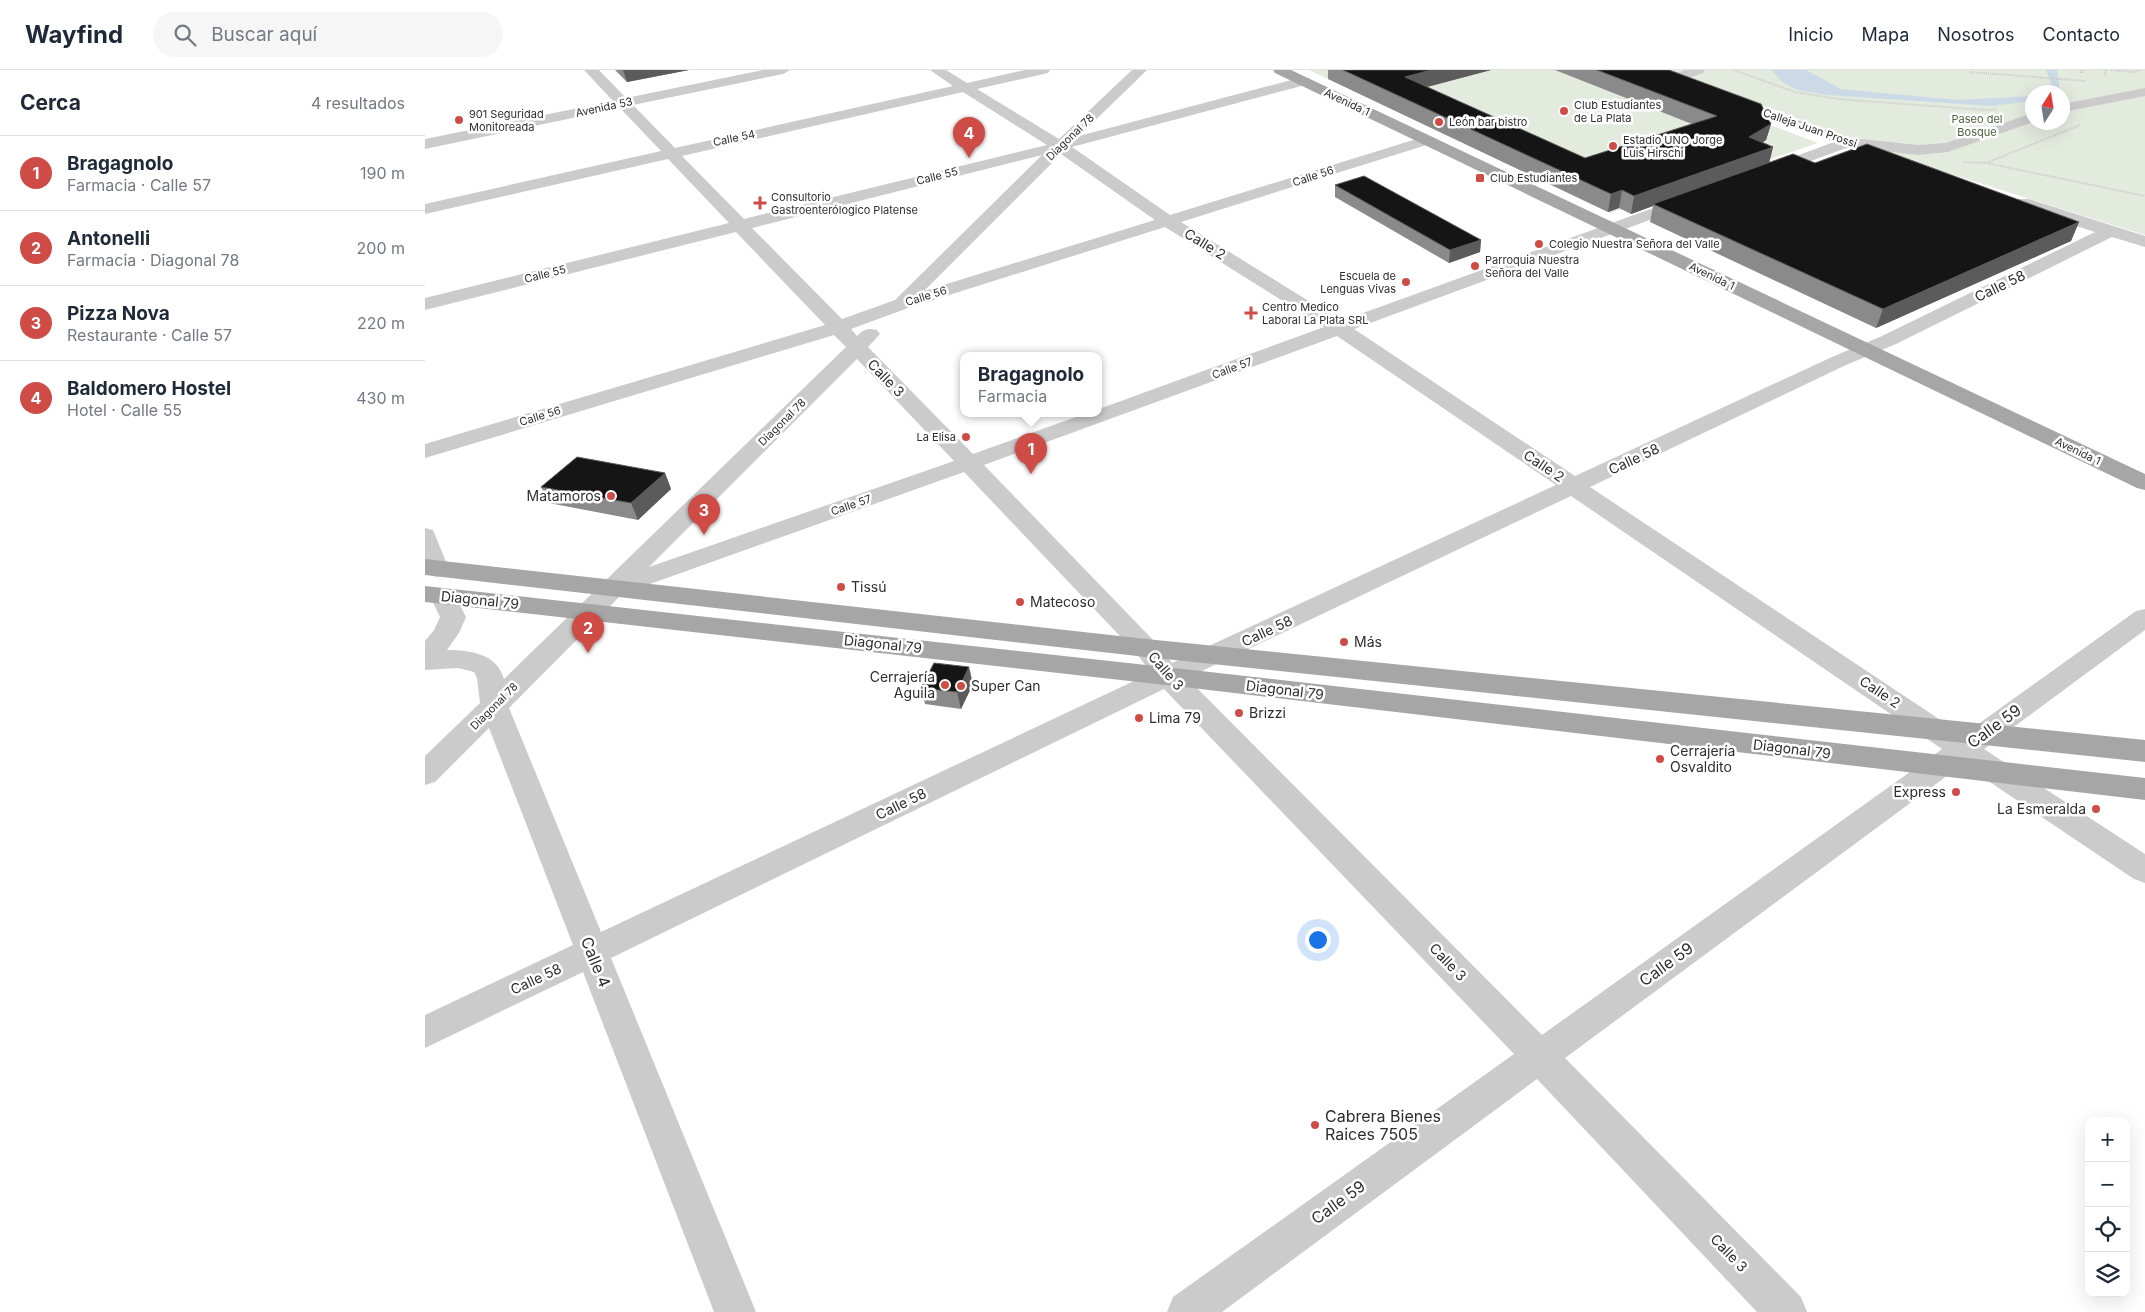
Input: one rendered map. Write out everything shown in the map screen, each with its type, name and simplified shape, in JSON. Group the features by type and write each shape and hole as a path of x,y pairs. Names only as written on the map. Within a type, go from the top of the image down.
{"main road":[{"name":"Avenida 1","path":"1280,70 2145,484"},
{"name":"Diagonal 79","path":"431,568 1217,655 1955,745"},
{"name":"Diagonal 79","path":"434,595 1168,676 1955,745 2145,751"},
{"path":"1996,772 2145,789"}],"street":[{"name":"Calle 3","path":"591,70 967,464 1146,648 1168,676 1786,1312"},
{"name":"Avenida 53","path":"425,144 741,70"},
{"name":"Avenida 53","path":"425,134 783,70"},
{"name":"Calle 2","path":"937,70 1060,146 1169,222 1340,329 1955,745 2145,870"},
{"name":"Calle 54","path":"425,209 670,152 1043,70"},
{"name":"Diagonal 78","path":"425,774 1060,146 1140,70"},
{"path":"1670,80 1698,70"},
{"path":"1653,73 1689,86"},
{"name":"Calle 55","path":"425,304 1060,146 1304,82"},
{"path":"2070,107 2145,92"},
{"name":"Calleja Juan Prossi","path":"1717,96 1848,142 1901,158 1913,166 1859,153 1824,151"},
{"path":"1759,175 1848,142 1918,150 1948,147 2025,120"},
{"name":"Calle 56","path":"425,451 839,328 901,304 1428,140"},
{"name":"Calle 57","path":"1102,415 1703,195"},
{"path":"2008,198 2145,242"},
{"name":"Calle 58","path":"425,1032 1168,676 1217,655 1889,340 2110,232"},
{"name":"Calle 57","path":"614,588 1097,417"},
{"path":"425,535 431,568"},
{"path":"425,655 443,639 453,617 434,595"},
{"name":"Calle 59","path":"1188,1312 1539,1056 1955,745 2145,617"},
{"name":"Calle 4","path":"425,661 441,657 465,660 479,664 488,671 494,706 735,1312"}],"path":[{"path":"1734,70 1795,92 1838,99 1985,110 2004,108"},
{"path":"2079,70 2081,73 2084,70"},
{"path":"2105,75 2106,70"},
{"path":"2111,70 2141,70"},
{"path":"1970,72 2086,82"},
{"path":"2081,124 1986,163 2145,196"}],"green space":[{"name":"Estadio UNO Jorge Luis Hirschi","path":"1309,70 1625,70 1818,143 1610,213"},
{"name":"Paseo del Bosque","path":"1665,70 2145,70 2145,235 1938,170"}],"water":[{"path":"1772,70 1806,70 1841,89 1957,100 2025,96 2025,102 1991,106 1826,95 1798,90 1782,82"},
{"path":"2046,70 2057,70 2059,85 2050,85 2051,83"}],"building":[{"path":"1343,70 1431,70 1405,77 1585,158 1717,116 1597,70 1669,70 1761,104 1771,124 1749,137 1773,147 1634,196 1622,190 1611,194"},
{"path":"1867,144 2079,222 1883,309 1653,204 1793,154 1815,163"},
{"path":"1364,176 1481,240 1450,250 1335,185"},
{"path":"577,457 665,473 631,503 541,487"},
{"path":"934,663 969,667 957,692 921,688"}],"place":[{"name":"Club Estudiantes de La Plata","path":"1564,111"},
{"name":"901 Seguridad Monitoreada","path":"459,120"},
{"name":"León bar bistro","path":"1439,122"},
{"name":"Estadio UNO Jorge Luis Hirschi","path":"1613,146"},
{"name":"Baldomero Hostel","path":"969,158"},
{"name":"Club Estudiantes","path":"1480,178"},
{"name":"Consultorio Gastroenterólogico Platense","path":"760,203"},
{"name":"Colegio Nuestra Señora del Valle","path":"1539,244"},
{"name":"Parroquia Nuestra Señora del Valle","path":"1475,266"},
{"name":"Escuela de Lenguas Vivas","path":"1406,282"},
{"name":"Centro Medico Laboral La Plata SRL","path":"1251,313"},
{"name":"La Elisa","path":"966,437"},
{"name":"Bragagnolo","path":"1031,474"},
{"name":"Matamoros","path":"611,496"},
{"name":"Pizza Nova","path":"704,535"},
{"name":"Tissú","path":"841,587"},
{"name":"Matecoso","path":"1020,602"},
{"name":"Más","path":"1344,642"},
{"name":"Antonelli","path":"588,653"},
{"name":"Cerrajería Aguila","path":"945,685"},
{"name":"Super Can","path":"961,686"},
{"name":"Brizzi","path":"1239,713"},
{"name":"Lima 79","path":"1139,718"},
{"name":"Cerrajería Osvaldito","path":"1660,759"},
{"name":"Express","path":"1956,792"},
{"name":"La Esmeralda","path":"2096,809"},
{"name":"Cabrera Bienes Raices 7505","path":"1315,1125"}]}
